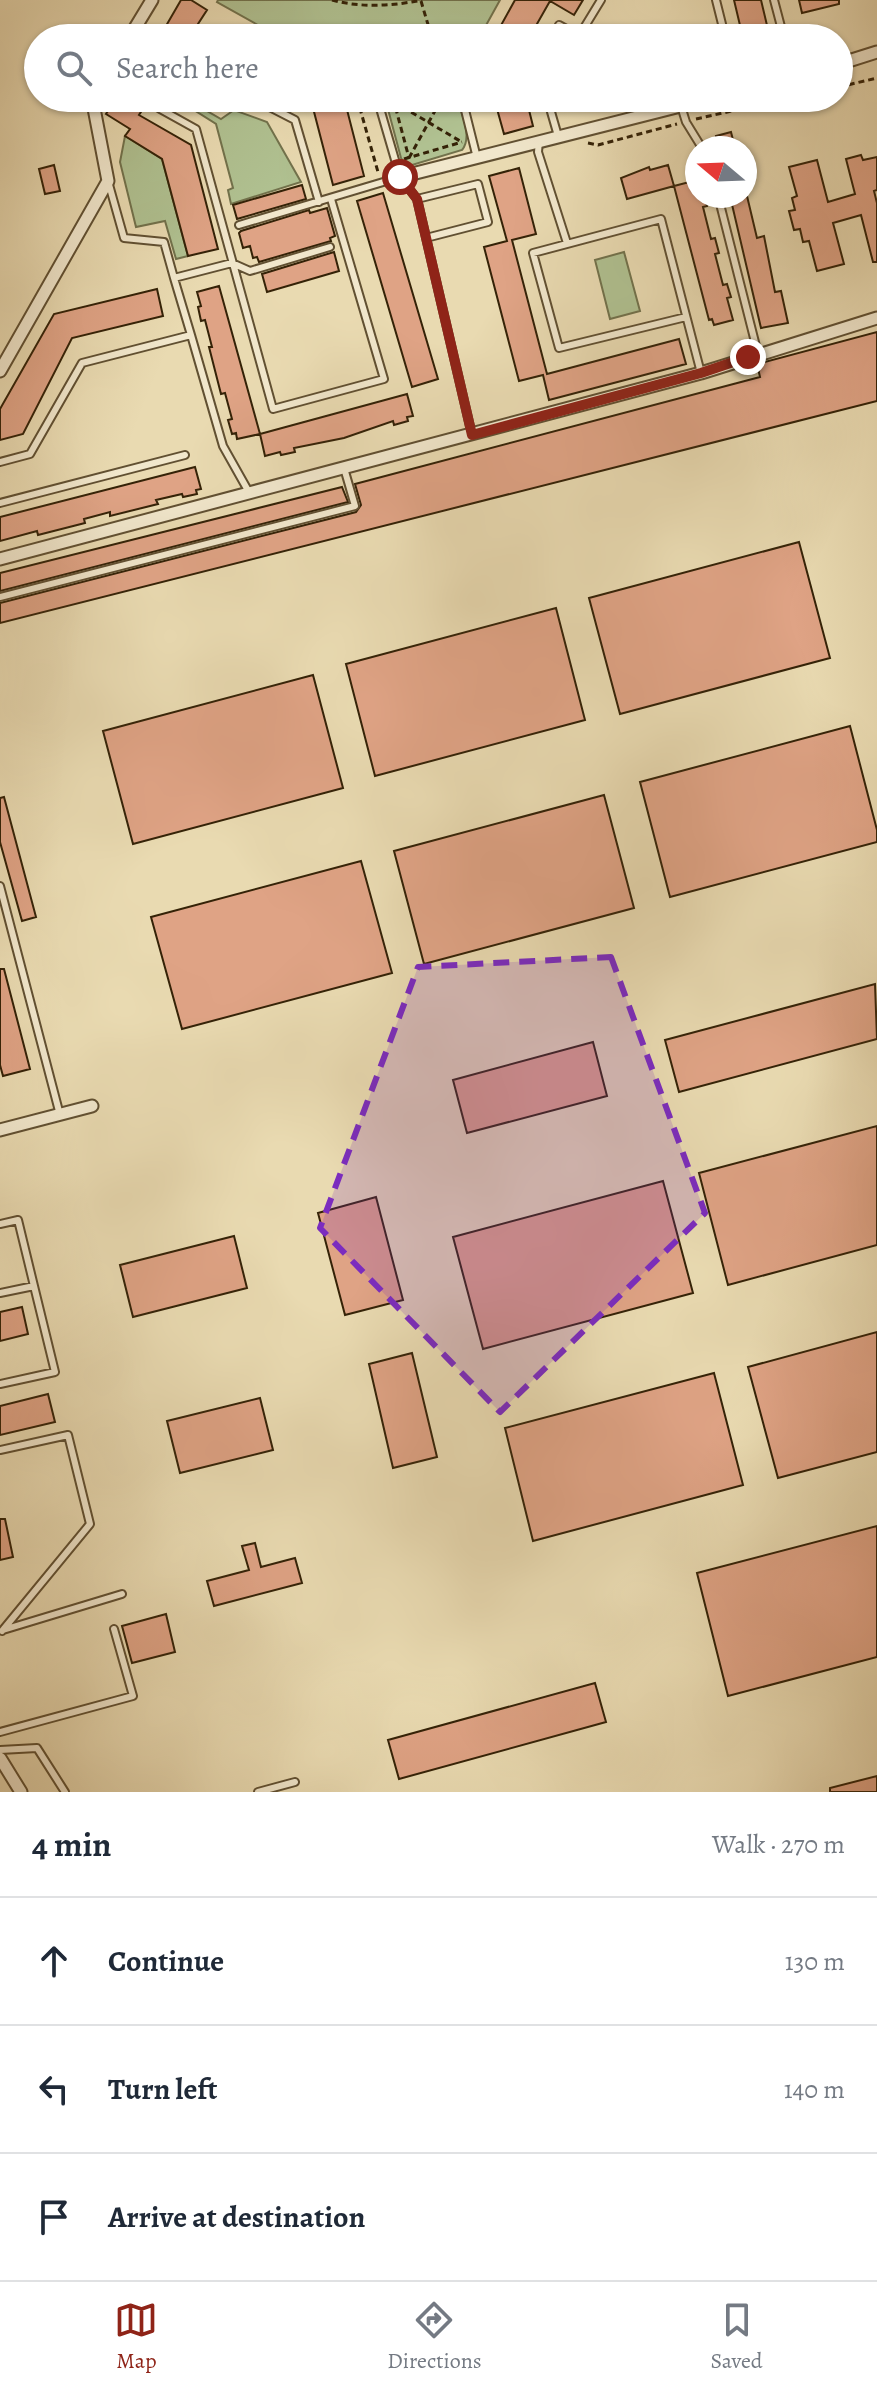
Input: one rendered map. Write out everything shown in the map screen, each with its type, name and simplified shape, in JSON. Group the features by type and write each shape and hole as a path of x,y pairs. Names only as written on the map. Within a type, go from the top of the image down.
{"street":[{"path":"137,24 152,0"},
{"path":"853,60 877,52"},
{"path":"0,371 108,181 95,112"},
{"path":"400,177 656,112"},
{"path":"0,559 701,373 877,318"},
{"path":"0,1130 92,1106"},
{"path":"0,1758 21,1792"}],"lane":[{"path":"588,24 601,0"},
{"path":"716,0 722,24"},
{"path":"774,0 780,24"},
{"path":"165,112 196,129 273,409 384,379 331,199"},
{"path":"279,112 295,120 319,202"},
{"path":"381,112 400,177 417,199 472,435"},
{"path":"465,112 477,158"},
{"path":"551,112 558,136"},
{"path":"683,112 695,136"},
{"path":"539,141 538,152 567,243"},
{"path":"239,225 400,177"},
{"path":"108,181 124,238 164,242 223,446 250,494"},
{"path":"417,199 478,184 488,222 426,238"},
{"path":"721,208 758,354"},
{"path":"686,317 559,348 533,253 661,219 701,373"},
{"path":"174,278 232,263 250,271 330,247"},
{"path":"0,462 30,454 82,363 191,335"},
{"path":"0,503 185,455"},
{"path":"0,597 355,506 344,468"},
{"path":"0,886 60,1115"},
{"path":"0,1224 18,1220 55,1372 0,1384"},
{"path":"0,1293 34,1286"},
{"path":"0,1450 68,1435 90,1524 1,1631"},
{"path":"1,1631 122,1594"},
{"path":"0,1732 133,1696 114,1629"},
{"path":"0,1750 37,1748 65,1792"},
{"path":"258,1792 295,1782"}],"path":[{"path":"332,0 377,5 422,0 428,24"},
{"path":"853,84 877,78"},
{"path":"361,112 379,176"},
{"path":"397,112 409,158"},
{"path":"413,112 462,142"},
{"path":"409,158 434,112"},
{"path":"583,143 598,145 729,112"},
{"path":"396,161 472,139"}],"highlighted area":[{"path":"611,957 705,1213 500,1412 320,1228 418,967"}],"green space":[{"path":"500,0 487,24 256,24 217,2"},
{"path":"197,112 209,112 221,119 231,112 240,112 267,122 301,182 231,204 228,190 233,188 216,124"},
{"path":"389,112 461,112 466,132 462,150 412,165 405,164"},
{"path":"125,136 162,159 188,256 176,259 165,221 136,227 120,162"},
{"path":"624,252 640,311 610,319 595,260"}],"building":[{"path":"181,0 191,0 207,10 198,24 167,24"},
{"path":"515,0 583,0 574,15 550,1 537,24 502,24"},
{"path":"734,0 761,0 767,24 740,24"},
{"path":"799,0 839,0 839,4 802,13"},
{"path":"141,112 139,115 191,145 218,249 188,256 162,159 125,136 130,129 106,114"},
{"path":"314,112 348,112 364,176 333,185"},
{"path":"498,112 530,112 533,126 504,134"},
{"path":"861,155 863,160 877,157 877,190 874,191 877,203 877,262 873,262 861,215 833,223 844,264 817,271 809,241 803,242 800,229 794,230 789,211 795,210 792,198 797,196 789,167 817,160 828,202 855,194 846,159"},
{"path":"54,165 60,191 45,194 39,169"},
{"path":"668,165 674,186 627,199 621,178 649,167 650,170"},
{"path":"519,168 536,234 512,240 547,374 679,339 686,364 549,400 543,375 519,381 484,247 507,241 489,176"},
{"path":"685,183 685,208 703,208 711,239 715,238 719,253 715,254 723,285 727,284 731,297 727,298 733,320 714,325 712,319 709,320 674,186"},
{"path":"302,185 306,199 237,219 233,205"},
{"path":"383,193 438,379 412,387 357,201"},
{"path":"327,208 335,236 330,238 331,241 259,262 257,257 253,258 250,246 243,248 241,231 309,210 310,213"},
{"path":"733,208 750,208 757,238 764,236 775,292 781,291 788,323 761,328"},
{"path":"334,252 339,271 267,292 262,274"},
{"path":"219,286 260,434 237,439 236,433 232,434 228,420 232,419 225,393 221,394 205,320 201,321 198,307 201,306 197,292"},
{"path":"157,289 163,316 72,338 23,434 0,440 0,409 54,314"},
{"path":"877,332 877,401 0,623 0,603 356,512 361,505 355,484 760,377 757,364"},
{"path":"407,394 413,416 407,417 408,421 394,425 393,421 344,438 294,448 295,452 265,456 260,434"},
{"path":"195,467 201,489 196,490 197,494 156,500 158,504 110,516 110,512 84,519 85,523 0,541 0,517"},
{"path":"342,487 348,502 0,591 0,573"},
{"path":"799,542 830,658 620,714 589,598"},
{"path":"556,608 585,720 375,776 346,664"},
{"path":"313,675 343,788 133,844 103,731"},
{"path":"850,726 877,830 877,842 670,897 640,782"},
{"path":"604,795 634,908 424,964 394,851"},
{"path":"4,797 36,917 22,921 0,842 0,798"},
{"path":"361,861 392,973 182,1029 151,917"},
{"path":"0,969 4,969 30,1069 3,1076 0,1065"},
{"path":"875,984 877,1039 679,1092 665,1040"},
{"path":"593,1042 607,1096 467,1133 453,1080"},
{"path":"877,1126 877,1245 728,1285 699,1173"},
{"path":"663,1181 693,1293 483,1349 453,1237"},
{"path":"376,1197 403,1300 345,1315 318,1213"},
{"path":"234,1236 247,1288 133,1317 120,1265"},
{"path":"22,1307 28,1334 0,1341 0,1312"},
{"path":"877,1332 877,1452 778,1478 748,1367"},
{"path":"412,1353 437,1457 393,1468 369,1364"},
{"path":"714,1373 743,1485 533,1541 505,1428"},
{"path":"48,1394 55,1422 0,1435 0,1406"},
{"path":"260,1398 273,1450 180,1473 167,1421"},
{"path":"0,1519 5,1519 13,1557 0,1560"},
{"path":"877,1526 877,1657 728,1696 697,1573"},
{"path":"255,1543 261,1567 295,1558 302,1583 214,1606 207,1581 249,1570 242,1546"},
{"path":"166,1614 175,1652 132,1663 122,1626"},
{"path":"595,1683 606,1722 399,1779 388,1740"},
{"path":"877,1776 877,1792 830,1792 830,1788"}],"route":[{"path":"400,177 417,199 472,435 701,373 748,357"}]}
